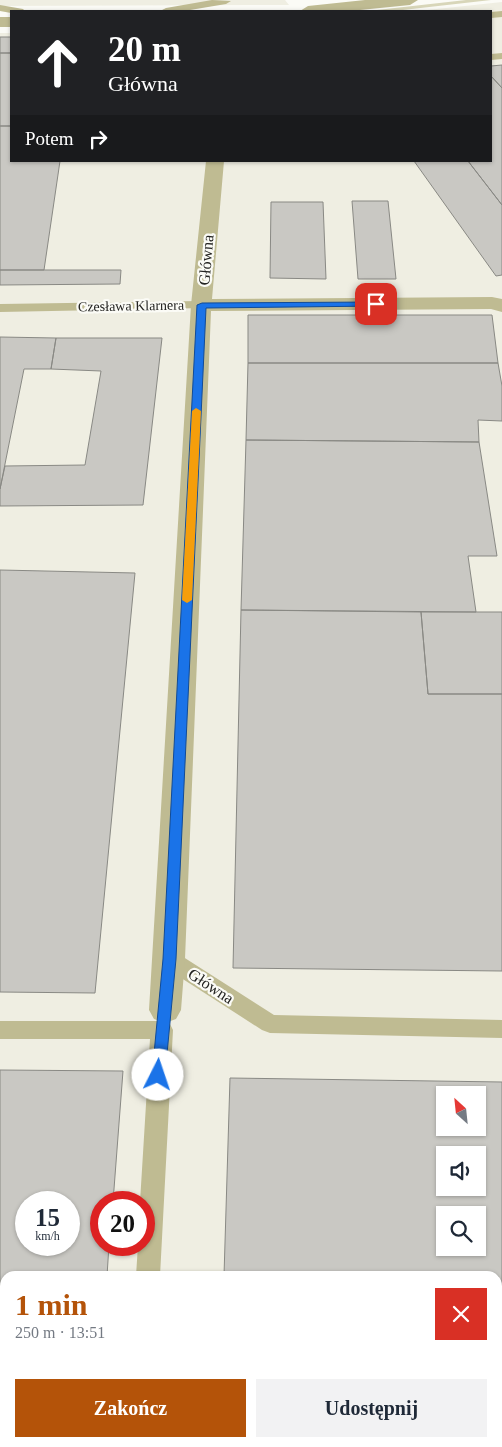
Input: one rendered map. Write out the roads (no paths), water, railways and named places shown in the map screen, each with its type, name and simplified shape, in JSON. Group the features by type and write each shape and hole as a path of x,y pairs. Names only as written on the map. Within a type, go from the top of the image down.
{"street":[{"path":"317,10 410,0"},
{"name":"Główna","path":"169,959 202,305 215,162"},
{"name":"Czesława Klarnera","path":"202,305 492,304 502,306"},
{"path":"163,1020 169,959"}],"lane":[{"path":"175,10 228,4"},
{"path":"0,8 13,10"},
{"name":"Czesława Klarnera","path":"0,308 202,305"},
{"name":"Główna","path":"169,959 270,1024"},
{"path":"0,1030 163,1020 148,1271"},
{"path":"270,1024 502,1029"}]}
